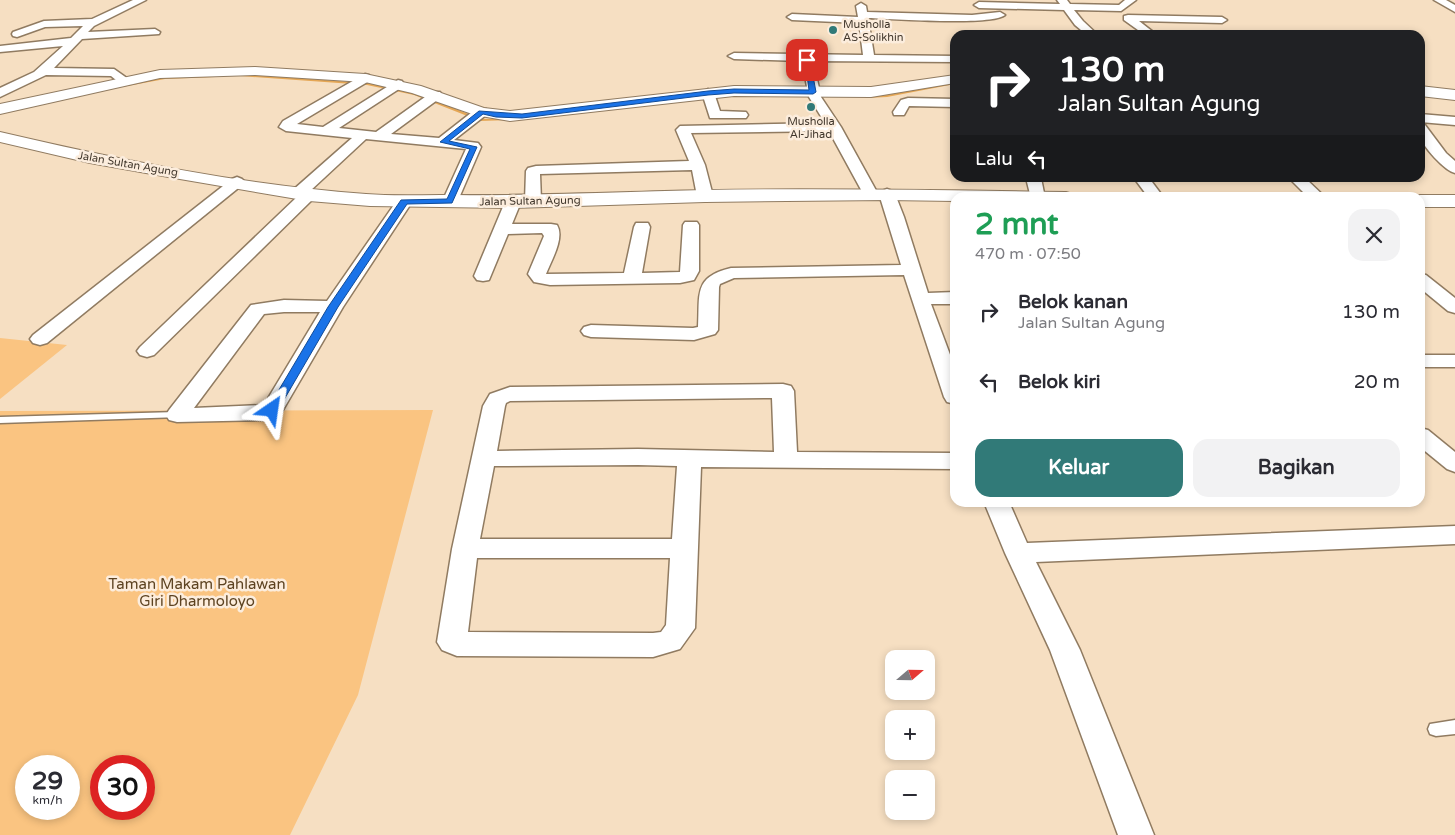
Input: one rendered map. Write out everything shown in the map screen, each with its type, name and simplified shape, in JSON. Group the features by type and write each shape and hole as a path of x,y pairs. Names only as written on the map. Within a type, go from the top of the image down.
{"street":[{"path":"0,93 43,71 75,38 95,22 142,0"},
{"path":"859,0 864,18 869,59"},
{"path":"979,5 1064,3 1121,8 1131,0"},
{"path":"1439,0 1455,9"},
{"path":"1064,3 1088,30"},
{"path":"1121,8 1128,18 1145,30"},
{"path":"792,17 972,18 1009,14"},
{"path":"1073,15 1222,20"},
{"path":"972,18 983,29"},
{"path":"17,34 44,24 95,22"},
{"path":"0,49 41,46 75,38 155,32"},
{"path":"734,56 950,59"},
{"path":"807,58 814,95 896,217 920,299 950,383"},
{"path":"43,71 114,73 125,81"},
{"path":"0,109 125,81 172,73 238,71 365,78 398,84 436,95 481,112 496,115 522,116 708,93 734,91 814,95 871,92 950,80"},
{"path":"365,78 286,125 289,128 444,142 474,147 450,202"},
{"path":"326,131 398,84"},
{"path":"1425,92 1455,95"},
{"path":"708,93 715,115 757,114"},
{"path":"379,136 436,95"},
{"path":"899,112 905,103 908,102 950,103"},
{"path":"806,112 825,110"},
{"path":"444,142 481,112"},
{"path":"1425,118 1455,121"},
{"path":"705,196 698,165 683,130 834,127"},
{"path":"1425,134 1442,156 1455,168"},
{"path":"147,351 363,135"},
{"name":"Jalan Sultan Agung","path":"0,137 90,158 303,194 404,202 514,202 705,196 950,195"},
{"path":"533,201 533,171 536,170 698,165"},
{"path":"40,339 237,182"},
{"path":"1301,182 1312,192"},
{"path":"1425,201 1455,201"},
{"path":"177,415 265,413 272,410 333,307 404,202"},
{"path":"483,276 514,202"},
{"path":"503,229 542,228 551,230 552,236 537,274 540,278 550,280 680,278 688,276 690,271 691,225"},
{"path":"632,279 642,227"},
{"path":"591,331 703,333 708,330 710,287 713,281 731,273 911,270"},
{"path":"1425,283 1454,306"},
{"path":"920,299 950,298"},
{"path":"177,415 258,310 284,306 333,307"},
{"path":"934,340 950,340"},
{"path":"1425,361 1455,362"},
{"path":"689,459 680,628 670,641 653,645 455,644 452,638 465,549 482,459 496,400 510,394 783,391 786,460"},
{"path":"1425,439 1455,464"},
{"path":"482,459 638,457 950,461"},
{"path":"998,507 1018,553 1065,650 1136,835"},
{"path":"1018,553 1455,535"},
{"path":"465,549 685,548"}],"lane":[{"path":"0,420 177,415"},
{"path":"1436,729 1455,726"}],"green space":[{"path":"0,338 67,345 0,399"},
{"name":"Taman Makam Pahlawan Giri Dharmoloyo","path":"433,410 358,695 290,835 0,835 0,411"}],"waterway":[{"path":"241,75 367,84 415,94 480,120 511,119"},
{"path":"122,86 165,78 214,76"},
{"path":"866,97 887,96 950,84"}],"place":[{"name":"Musholla AS-Solikhin","path":"833,30"},
{"name":"Musholla Al-Jihad","path":"811,107"}],"route":[{"path":"272,410 333,307 404,202 450,202 474,147 444,142 481,112 496,115 522,116 708,93 734,91 813,92 807,60"}]}
